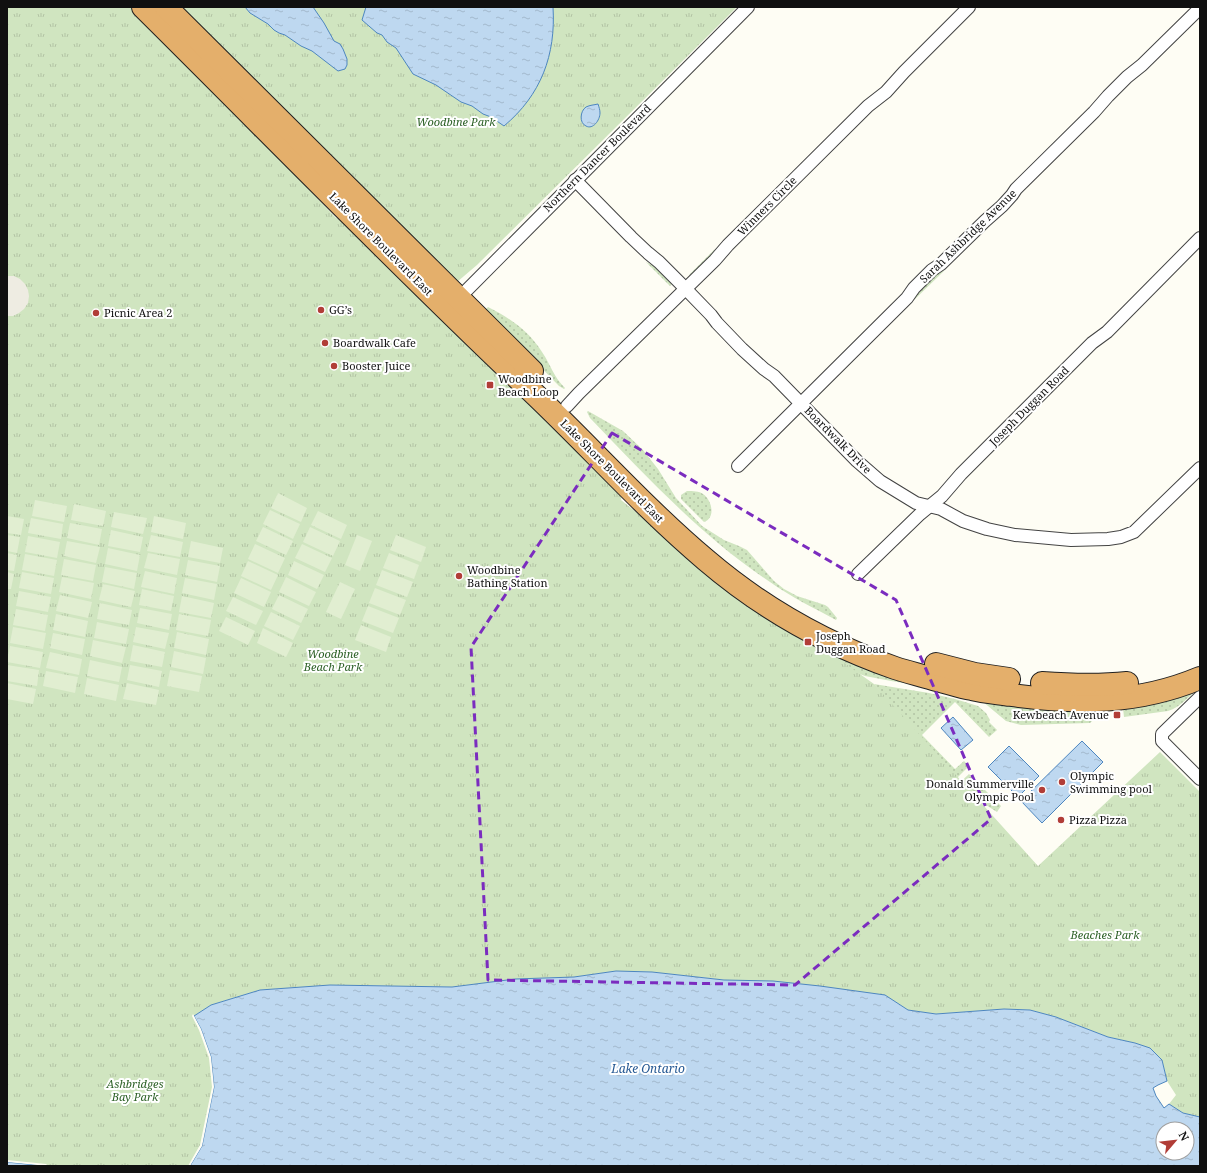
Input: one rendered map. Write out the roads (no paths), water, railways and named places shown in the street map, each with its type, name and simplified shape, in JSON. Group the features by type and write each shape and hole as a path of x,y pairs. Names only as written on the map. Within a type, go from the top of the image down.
{"highway":[{"name":"Lake Shore Boulevard East","path":"143,7 453,304 567,406 687,526 715,551 753,581 795,608 820,622 868,643 904,656 975,674 1023,681 1073,685 1110,684 1140,681 1165,675 1200,662"},
{"name":"Lake Shore Boulevard East","path":"166,7 453,304 560,418 661,520 706,561 767,606 831,642 863,656 897,669 971,689 1022,696 1075,700 1116,699 1138,697 1176,687 1200,678"}],"street":[{"name":"Northern Dancer Boulevard","path":"453,304 748,7"},
{"name":"Winners Circle","path":"567,406 868,106 886,92 969,7"},
{"name":"Sarah Ashbridge Avenue","path":"738,466 907,298 914,288 932,270 941,264 985,220 1002,206 1016,189 1127,77 1142,65 1200,8"},
{"name":"Boardwalk Drive","path":"575,180 631,237 686,289 742,349 774,376 832,437 870,473 880,481 916,503 941,509 986,529 1015,535 1071,540 1108,539 1121,537 1134,532 1200,468"},
{"name":"Joseph Duggan Road","path":"858,574 942,496 961,474 1092,343 1107,332 1200,238"},
{"path":"1200,698 1162,734 1162,741 1200,779"}],"water":[{"path":"245,7 313,7 334,41 340,44 343,49 347,59 345,69 338,71 312,51 274,30 268,24 250,13"},
{"path":"366,7 553,7 552,41 549,58 544,73 528,101 504,126 472,106 461,102 436,85 413,74 396,48 362,20"},
{"path":"598,104 600,116 594,125 591,127 586,126 581,120 582,111 590,105"},
{"path":"953,717 973,740 961,750 941,728"},
{"name":"Olympic Swimming pool","path":"1082,741 1103,762 1042,823 1021,801"},
{"path":"1009,746 1039,776 1018,797 988,767"},
{"name":"Lake Ontario","path":"616,971 652,972 724,980 773,981 885,995 908,1010 936,1014 1004,1009 1030,1010 1056,1017 1108,1037 1150,1048 1162,1060 1167,1081 1153,1088 1156,1096 1164,1108 1169,1104 1183,1113 1200,1117 1200,1166 190,1166 202,1146 214,1087 211,1057 201,1029 194,1016 211,1005 260,990 330,985 452,987 515,979 574,977"},
{"path":"7,1162 46,1166 7,1166"}],"place":[{"name":"GG’s","path":"321,310"},
{"name":"Picnic Area 2","path":"96,313"},
{"name":"Boardwalk Cafe","path":"325,343"},
{"name":"Booster Juice","path":"334,366"},
{"name":"Woodbine Beach Loop","path":"490,385"},
{"name":"Woodbine Bathing Station","path":"459,576"},
{"name":"Joseph Duggan Road","path":"808,642"},
{"name":"Kewbeach Avenue","path":"1117,715"},
{"name":"Olympic Swimming pool","path":"1062,782"},
{"name":"Donald Summerville Olympic Pool","path":"1042,790"},
{"name":"Pizza Pizza","path":"1061,820"}],"park label":[{"name":"Woodbine Park","path":"456,122"},
{"name":"Woodbine Beach Park","path":"333,660"},
{"name":"Beaches Park","path":"1105,935"},
{"name":"Ashbridges Bay Park","path":"135,1090"}]}
